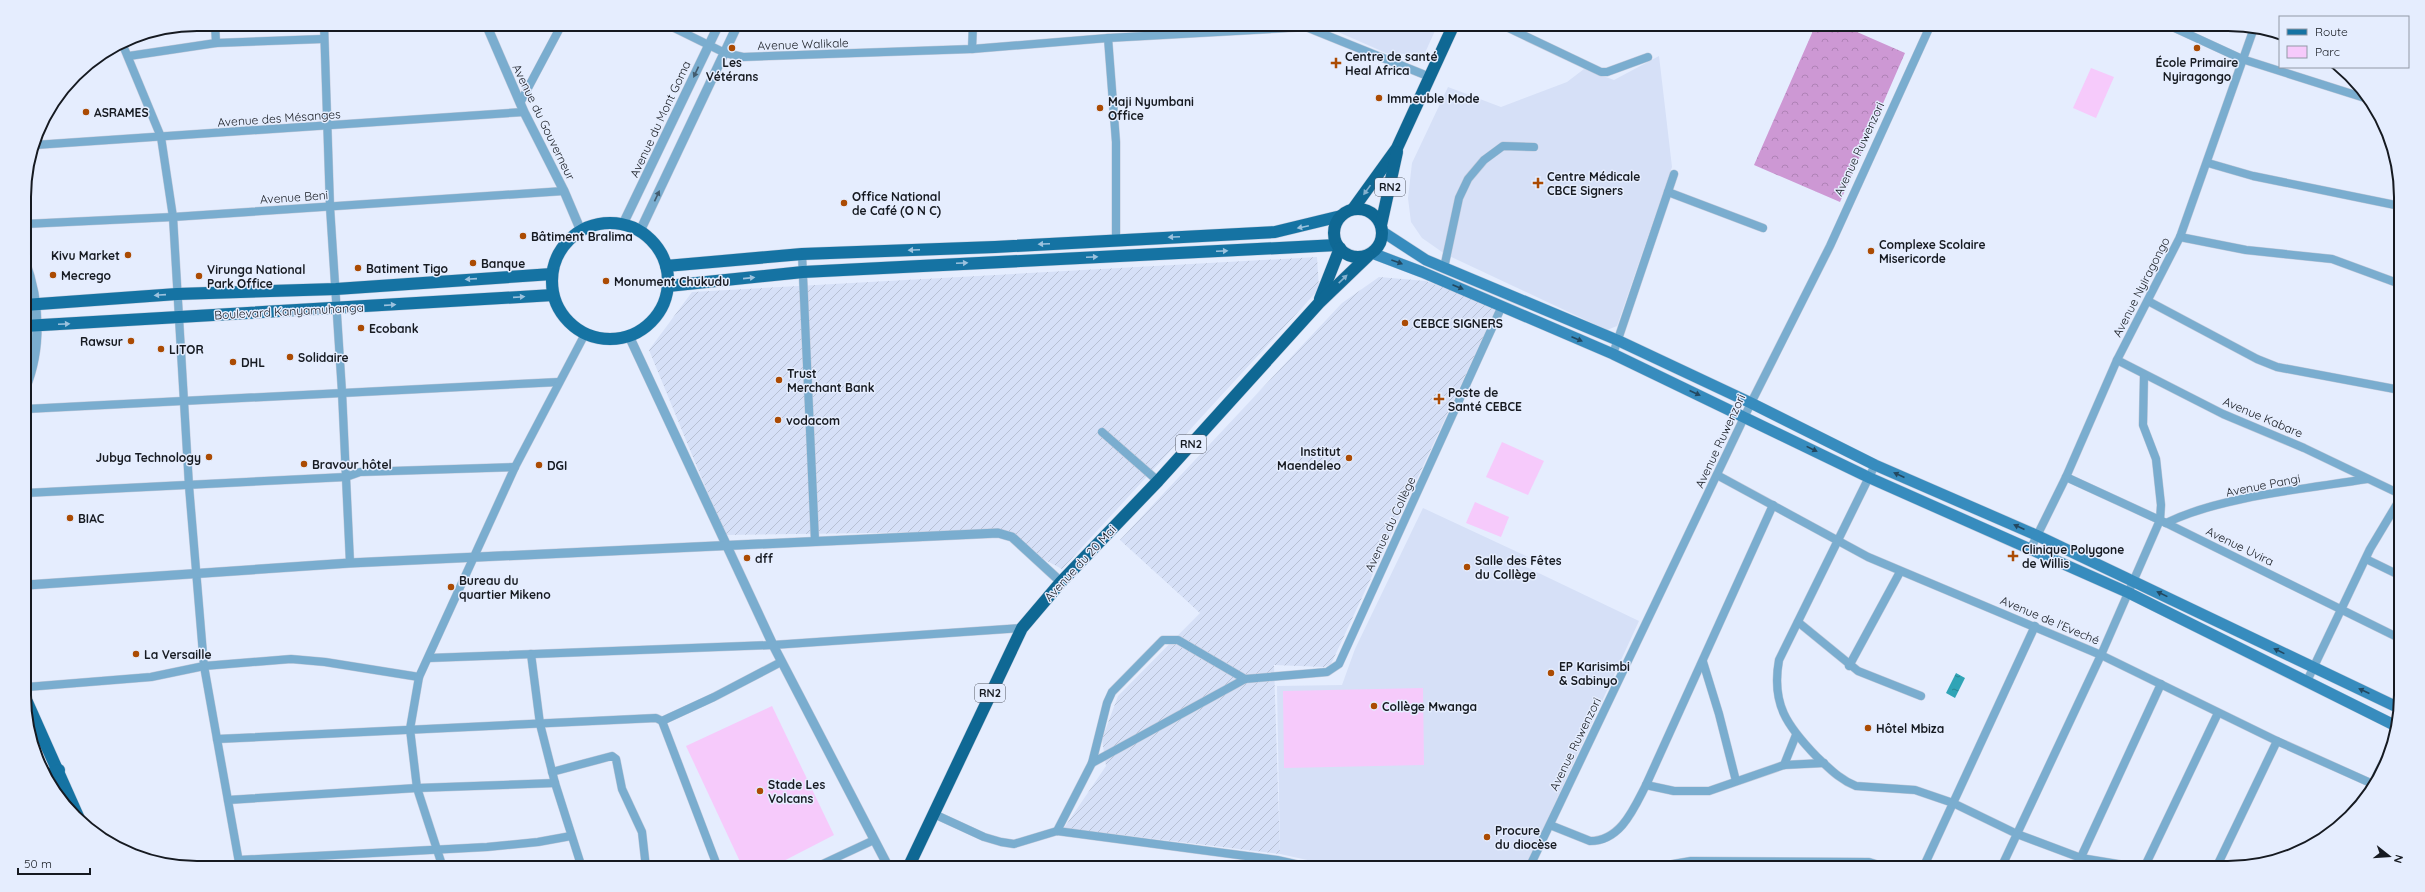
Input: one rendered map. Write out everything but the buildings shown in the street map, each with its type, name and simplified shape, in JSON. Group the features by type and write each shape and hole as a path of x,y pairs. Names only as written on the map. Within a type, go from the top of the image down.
{"highway":[{"name":"RN2","path":"1319,303 1339,247 1334,230 1341,216 1353,209 1397,148 1451,31"},
{"name":"RN2","path":"1319,303 1380,244 1397,148"},
{"name":"RN2","path":"1353,209 1367,210 1373,214 1382,228"},
{"path":"1339,247 1349,256 1370,254"},
{"name":"Avenue du 20 Mai","path":"911,861 1022,628 1061,582 1158,481 1319,303"}],"main road":[{"path":"666,266 802,254 1116,241 1275,232 1341,216"},
{"path":"602,224 623,224 640,231 656,246 666,266 668,286 664,302 656,317 644,328 629,336 615,340 600,339 585,334 571,325 560,311 553,295 552,274 557,257 567,242 581,231 602,224"},
{"path":"1382,228 1426,260 1617,340 1648,356 1751,403 1875,465 2036,534 2394,706"},
{"path":"668,286 803,272 1339,247"},
{"path":"1370,254 1422,272 1613,354 1746,416 1870,478 2031,548 2129,593 2392,724"},
{"name":"Boulevard Kanyamuhanga","path":"31,304 177,294 336,289 552,274"},
{"name":"Boulevard Kanyamuhanga","path":"31,325 179,318 553,295"},
{"path":"1643,368 1648,356"},
{"path":"32,712 74,806"},
{"path":"51,774 59,770"}],"street":[{"path":"215,31 216,43"},
{"path":"324,31 326,127 342,392 350,563"},
{"name":"Avenue du Gouverneur","path":"489,31 524,112 564,190 581,231"},
{"path":"520,103 558,31"},
{"name":"Avenue Walikale","path":"679,31 708,46 743,58 972,49 1215,31"},
{"name":"Avenue du Mont Goma","path":"623,224 716,31"},
{"path":"640,231 735,31"},
{"path":"972,49 973,31"},
{"name":"Avenue Walikale","path":"1320,31 1430,77"},
{"path":"1515,31 1601,72 1607,72 1648,57"},
{"name":"Avenue Ruwenzori","path":"1533,861 1751,403 1830,246 1864,166 1929,31"},
{"path":"2181,31 2242,59 2360,97"},
{"name":"Avenue Nyiragongo","path":"2031,548 2036,534 2066,477 2117,360 2180,237 2208,163 2242,59 2252,32"},
{"path":"1108,38 1116,142 1116,241"},
{"path":"129,56 216,43 323,39"},
{"path":"125,48 161,137 173,217 189,486 204,666 238,861"},
{"name":"Avenue des Mésanges","path":"40,145 326,127 524,112"},
{"path":"1444,268 1459,198 1468,179 1484,160 1503,146 1534,147"},
{"path":"2208,163 2253,176 2394,205"},
{"path":"1613,354 1674,174"},
{"name":"Avenue Beni","path":"31,224 173,217 564,190"},
{"path":"1668,192 1763,228"},
{"path":"2180,237 2237,249 2332,259 2394,282"},
{"path":"802,254 815,541"},
{"path":"2148,300 2257,359 2277,367 2394,389"},
{"name":"Avenue du Collège","path":"1245,679 1327,672 1338,664 1502,306"},
{"path":"31,325 35,354 31,370"},
{"path":"440,861 417,788 410,729 419,677 429,658 472,558 515,467 585,334"},
{"path":"629,336 781,662 885,861"},
{"name":"Avenue Kabare","path":"2117,360 2223,414 2304,448 2394,491"},
{"path":"2004,861 2134,580 2163,521 2156,455 2143,425 2144,375"},
{"path":"31,409 559,382"},
{"path":"1102,432 1158,481"},
{"path":"1875,465 1870,478 1779,660 1776,676 1777,694 1782,711 1796,735 1841,779 1856,786 1904,788 1953,802 2017,834 2081,858 2100,861"},
{"path":"31,493 346,477 360,472 515,467"},
{"name":"Avenue de l'Eveché","path":"1717,476 1900,572 2101,654 2218,713 2369,782"},
{"name":"Avenue Uvira","path":"2066,477 2163,521 2394,636"},
{"name":"Avenue Pangi","path":"2163,521 2201,509 2284,492 2368,479"},
{"path":"1550,825 1590,841 1604,839 1625,822 1646,785 1773,505"},
{"path":"2307,681 2366,559 2394,510"},
{"path":"31,585 350,563 815,541 1006,534 1012,537 1061,582"},
{"path":"2366,559 2394,573"},
{"path":"1849,666 1900,572"},
{"path":"1798,622 1849,666 1867,675 1921,696"},
{"path":"1926,861 2035,626"},
{"path":"429,658 773,645 1022,628"},
{"path":"1057,831 1092,763 1107,703 1112,692 1163,640 1178,640 1245,679"},
{"path":"531,654 540,724 555,783 580,861"},
{"path":"31,687 151,677 204,666 291,659 325,662 419,677"},
{"path":"662,721 714,697 781,662"},
{"path":"1703,662 1719,714 1736,781"},
{"path":"1092,763 1245,679"},
{"path":"2080,861 2161,684"},
{"path":"2146,861 2218,713"},
{"path":"217,738 656,718 662,721 715,861"},
{"path":"1784,765 1796,735"},
{"path":"2219,861 2277,741"},
{"path":"552,772 612,756 616,758 622,789 642,832 645,861"},
{"path":"1646,785 1674,791 1709,791 1784,765 1824,763"},
{"path":"228,800 417,788 555,783"},
{"path":"934,814 984,837 1000,842 1014,844 1057,831 1282,861"},
{"path":"281,861 538,842 572,836"},
{"path":"829,861 874,840"}],"shaded area":[{"path":"1336,31 1435,31 1424,55 1386,53"},
{"name":"Centre Médicale CBCE Signers","path":"1659,56 1672,167 1617,326 1607,330 1445,254 1422,238 1411,222 1408,198 1412,163 1448,87 1501,107 1567,82 1584,69 1614,80"},
{"path":"1317,257 1319,289 1062,569 1032,553 1008,531 725,535 649,350 692,292"},
{"path":"1379,277 1426,281 1497,307 1331,664 1324,667 1274,665 1280,854 1064,828 1106,766 1102,739 1118,696 1200,613 1120,540 1342,303"},
{"name":"Collège Mwanga","path":"1423,508 1528,557 1524,566 1639,621 1528,861 1312,861 1280,854 1277,686 1342,685 1355,649"}],"green space":[{"path":"1813,31 1857,31 1905,53 1840,202 1754,165"},
{"path":"2091,68 2114,77 2096,118 2073,108"},
{"path":"1502,442 1544,461 1528,495 1486,477"},
{"path":"1475,502 1509,517 1501,537 1466,523"},
{"path":"1423,688 1424,765 1284,768 1283,691"},
{"name":"Stade Les Volcans","path":"772,706 834,835 784,861 740,861 686,746"}],"water":[{"path":"1956,673 1965,678 1955,698 1946,693"}],"place":[{"name":"Les Vétérans","path":"732,48"},
{"name":"École Primaire Nyiragongo","path":"2197,48"},
{"name":"Centre de santé Heal Africa","path":"1336,63"},
{"name":"Immeuble Mode","path":"1379,98"},
{"name":"Maji Nyumbani Office","path":"1100,108"},
{"name":"ASRAMES","path":"86,112"},
{"name":"Centre Médicale CBCE Signers","path":"1538,183"},
{"name":"Office National de Café (O N C)","path":"844,203"},
{"name":"Bâtiment Bralima","path":"523,236"},
{"name":"Complexe Scolaire Misericorde","path":"1871,251"},
{"name":"Kivu Market","path":"128,255"},
{"name":"Banque","path":"473,263"},
{"name":"Batiment Tigo","path":"358,268"},
{"name":"Mecrego","path":"53,275"},
{"name":"Virunga National Park Office","path":"199,276"},
{"name":"Monument Chukudu","path":"606,281"},
{"name":"CEBCE SIGNERS","path":"1405,323"},
{"name":"Ecobank","path":"361,328"},
{"name":"Rawsur","path":"131,341"},
{"name":"LITOR","path":"161,349"},
{"name":"Solidaire","path":"290,357"},
{"name":"DHL","path":"233,362"},
{"name":"Trust Merchant Bank","path":"779,380"},
{"name":"Poste de Santé CEBCE","path":"1439,399"},
{"name":"vodacom","path":"778,420"},
{"name":"Jubya Technology","path":"209,457"},
{"name":"Institut Maendeleo","path":"1349,458"},
{"name":"Bravour hôtel","path":"304,464"},
{"name":"DGI","path":"539,465"},
{"name":"BIAC","path":"70,518"},
{"name":"Clinique Polygone de Willis","path":"2013,556"},
{"name":"dff","path":"747,558"},
{"name":"Salle des Fêtes du Collège","path":"1467,567"},
{"name":"Bureau du quartier Mikeno","path":"451,587"},
{"name":"La Versaille","path":"136,654"},
{"name":"EP Karisimbi & Sabinyo","path":"1551,673"},
{"name":"Collège Mwanga","path":"1374,706"},
{"name":"Hôtel Mbiza","path":"1868,728"},
{"name":"Stade Les Volcans","path":"760,791"},
{"name":"Procure du diocèse","path":"1487,837"}]}
